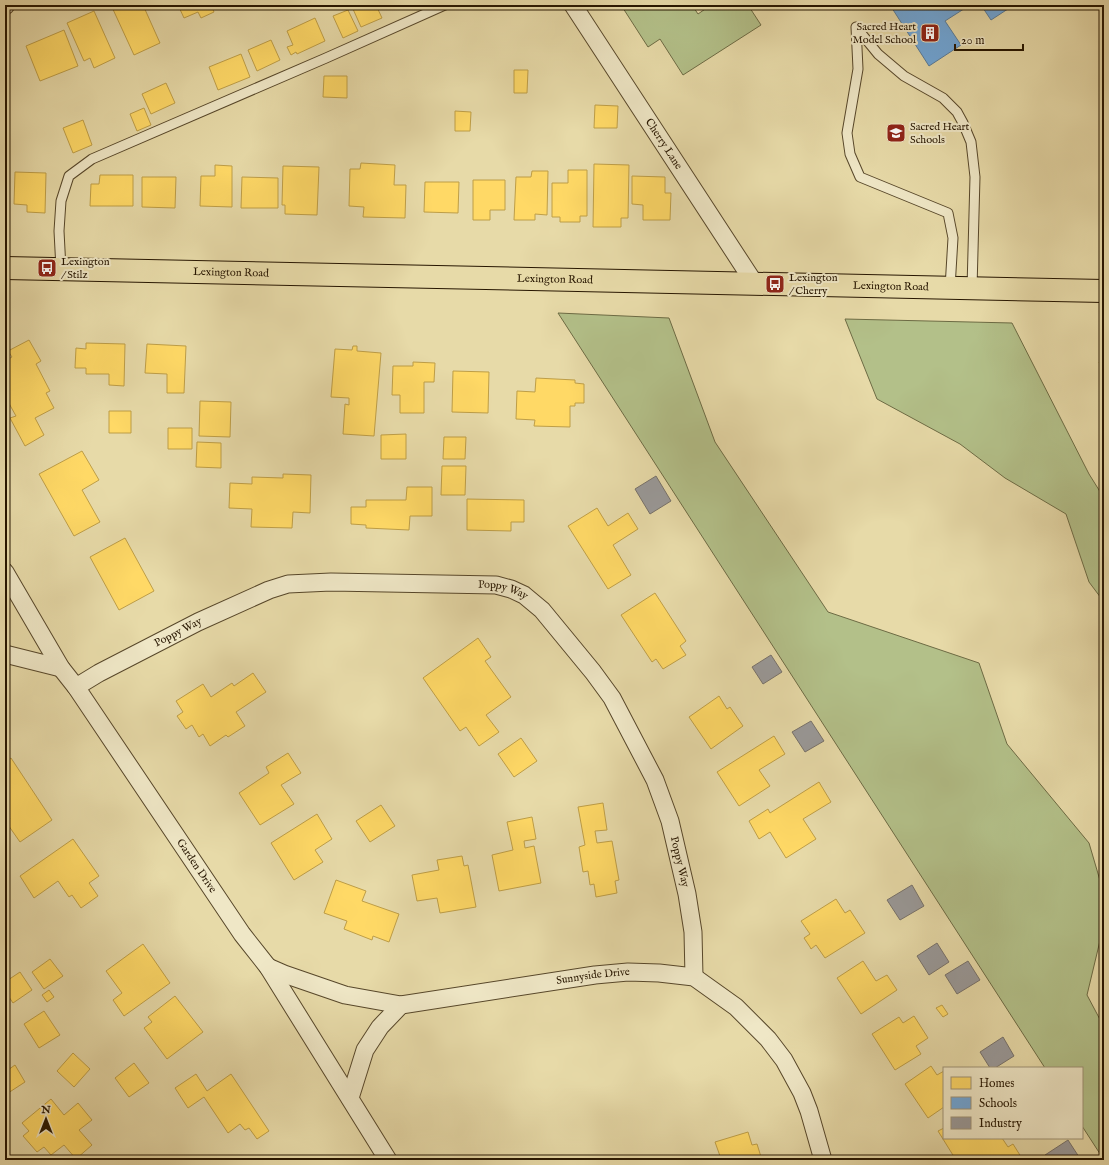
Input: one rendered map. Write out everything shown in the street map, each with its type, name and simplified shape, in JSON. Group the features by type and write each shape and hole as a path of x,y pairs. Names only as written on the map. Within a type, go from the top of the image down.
{"main road":[{"name":"Lexington Road","path":"5,268 1104,291"}],"street":[{"name":"Cherry Lane","path":"573,5 755,284"},
{"name":"Garden Drive","path":"5,572 61,668 76,687 242,934 268,968 388,1160"},
{"name":"Poppy Way","path":"76,687 99,673 198,622 269,590 288,584 331,582 496,586 511,589 524,594 542,610 593,672 612,698 655,780 670,820 688,894 693,932 694,977"},
{"path":"5,654 61,668"},
{"name":"Sunnyside Drive","path":"268,968 345,995 400,1005 595,975 628,972 659,973 694,977 736,1007 768,1038 784,1060 802,1093 809,1111 823,1160"},
{"path":"350,1098 365,1050 380,1027 400,1005"}],"lane":[{"path":"61,269 59,231 61,201 69,176 92,159 446,5"},
{"path":"950,288 953,238 948,212 860,177 850,154 847,133 858,69 856,27 878,54 904,76 942,98 957,112 963,123 970,142 975,177 972,288"}],"green space":[{"path":"621,5 692,5 698,14 711,5 748,5 761,25 683,75 660,39 648,47"},
{"path":"558,313 669,318 715,442 828,612 979,663 1007,744 1089,843 1104,894 1104,924 1087,995 1104,1027 1104,1160 1083,1128 1083,1067 1044,1067"},
{"path":"845,319 1012,323 1089,474 1104,498 1104,602 1089,582 1066,514 1005,478 960,444 877,399"}],"building: Homes":[{"path":"111,5 143,5 160,43 134,55"},
{"path":"178,5 211,5 214,12 201,18 198,12 184,18"},
{"path":"361,5 376,5 382,18 361,27 353,9"},
{"path":"348,10 358,31 343,38 333,16"},
{"path":"94,11 115,58 94,68 90,58 84,61 67,23"},
{"path":"315,18 325,41 297,54 296,52 291,55 287,47 293,45 287,31"},
{"path":"64,30 78,66 40,81 26,46"},
{"path":"271,40 280,60 257,71 248,50"},
{"path":"241,54 250,77 218,90 209,67"},
{"path":"514,70 528,70 527,93 514,93"},
{"path":"324,76 347,76 347,98 323,97"},
{"path":"166,83 175,103 151,114 142,94"},
{"path":"595,105 618,106 617,128 594,128"},
{"path":"144,108 151,125 137,131 130,114"},
{"path":"455,111 471,112 470,131 455,131"},
{"path":"83,120 92,145 73,153 63,128"},
{"path":"361,163 395,165 394,185 406,185 405,218 363,217 364,207 349,206 350,169 360,169"},
{"path":"594,164 629,165 628,218 621,218 621,227 593,227"},
{"path":"215,165 232,166 232,207 200,206 201,176 215,176"},
{"path":"283,166 319,167 317,215 285,214 285,205 282,205"},
{"path":"568,170 587,170 587,216 580,216 580,222 560,222 560,217 552,217 552,183 568,183"},
{"path":"532,171 548,171 547,215 535,214 535,220 514,220 516,177 531,177"},
{"path":"15,172 46,173 45,213 27,212 27,205 14,204"},
{"path":"6,173 7,203 5,203"},
{"path":"100,175 133,175 133,206 90,206 91,184 99,184"},
{"path":"632,176 665,177 665,193 671,193 670,220 643,220 643,205 632,204"},
{"path":"142,177 176,177 175,208 142,207"},
{"path":"242,177 278,178 278,208 241,208"},
{"path":"473,180 505,180 505,210 490,210 490,220 473,220"},
{"path":"425,182 459,182 458,213 424,212"},
{"path":"29,340 41,361 36,364 50,391 46,393 54,408 35,418 44,435 25,446 10,418 16,416 6,398 5,399 5,361 12,357 8,351"},
{"path":"86,343 125,344 124,386 109,385 109,374 86,374 86,368 75,368 76,348 86,349"},
{"path":"147,344 186,346 184,393 167,393 167,374 145,373"},
{"path":"353,346 357,346 357,351 381,353 374,436 343,434 345,404 349,405 349,398 331,397 335,349 352,350"},
{"path":"1104,360 1104,375 1099,362"},
{"path":"413,362 435,363 434,382 424,382 424,413 400,413 400,395 392,395 393,366 413,366"},
{"path":"453,371 489,372 488,413 452,412"},
{"path":"536,378 575,380 575,383 584,384 584,403 575,403 575,406 570,406 570,427 534,426 535,420 516,419 517,391 535,392"},
{"path":"200,401 231,402 230,437 199,436"},
{"path":"109,411 131,411 131,433 109,433"},
{"path":"168,428 192,428 192,449 168,449"},
{"path":"406,434 406,459 381,459 381,435"},
{"path":"444,437 466,437 465,459 443,459"},
{"path":"197,442 221,443 221,468 196,467"},
{"path":"82,451 99,480 82,490 100,522 74,536 39,474"},
{"path":"442,466 466,466 465,495 441,495"},
{"path":"283,474 311,475 310,513 293,512 292,528 251,527 252,509 229,508 230,483 252,484 252,477 283,478"},
{"path":"407,487 432,487 432,516 410,516 409,530 366,528 366,525 351,524 351,507 366,507 366,500 406,500"},
{"path":"467,499 524,500 524,522 511,522 511,531 467,530"},
{"path":"597,508 608,526 628,513 638,529 613,545 631,575 608,589 568,526"},
{"path":"125,538 154,591 119,610 90,557"},
{"path":"655,593 686,641 680,646 686,655 663,669 656,659 652,662 621,615"},
{"path":"478,638 491,657 485,661 511,697 486,715 499,732 479,746 466,727 460,731 423,678"},
{"path":"253,673 266,692 236,712 245,726 228,737 226,735 210,746 203,734 199,737 192,725 186,729 177,716 183,712 176,701 203,684 211,697 232,683 234,686"},
{"path":"719,696 727,709 730,707 743,726 711,749 689,717"},
{"path":"774,736 785,754 759,770 770,786 739,806 717,772"},
{"path":"521,738 537,761 514,777 498,754"},
{"path":"288,753 301,773 281,785 294,804 260,825 239,793 269,773 266,767"},
{"path":"11,758 52,820 20,842 6,822 10,819 5,812 5,762"},
{"path":"819,782 831,802 803,819 816,839 786,858 770,832 759,839 749,821 768,809 770,813"},
{"path":"603,803 607,830 595,831 597,843 612,841 619,880 615,881 617,893 596,897 594,884 590,885 588,871 583,872 579,847 585,845 578,807"},
{"path":"381,805 395,826 370,842 356,821"},
{"path":"317,814 332,839 315,850 323,862 294,880 271,843"},
{"path":"532,817 536,839 524,841 525,848 534,846 541,883 499,891 492,855 513,850 507,822"},
{"path":"73,839 99,876 89,883 98,896 81,908 72,895 69,897 58,881 34,898 20,876"},
{"path":"462,856 464,866 468,865 476,907 440,913 437,898 417,901 412,875 439,870 437,860"},
{"path":"336,880 366,891 362,901 399,914 389,942 373,936 372,940 344,929 347,921 324,913"},
{"path":"836,899 845,913 850,910 865,933 825,958 816,945 811,949 804,938 810,934 801,921"},
{"path":"143,944 170,983 124,1016 113,1000 122,993 106,971"},
{"path":"50,959 63,976 44,989 32,972"},
{"path":"863,961 876,981 887,975 897,990 861,1014 837,978"},
{"path":"20,972 32,990 13,1003 5,991 5,982"},
{"path":"49,990 54,997 47,1002 42,995"},
{"path":"175,996 203,1032 167,1059 144,1028 152,1022 148,1017"},
{"path":"942,1005 948,1014 943,1017 936,1008"},
{"path":"44,1011 60,1035 39,1048 24,1024"},
{"path":"914,1016 928,1038 916,1046 921,1054 895,1070 872,1034 899,1017 903,1023"},
{"path":"73,1053 90,1069 74,1087 57,1071"},
{"path":"134,1063 149,1083 129,1097 115,1078"},
{"path":"15,1065 25,1082 5,1095 5,1072"},
{"path":"931,1066 937,1075 943,1072 943,1108 928,1118 905,1084"},
{"path":"196,1074 207,1091 231,1074 269,1131 257,1139 249,1128 245,1130 240,1124 228,1133 204,1097 188,1108 175,1088"},
{"path":"51,1099 64,1115 78,1103 92,1120 79,1130 92,1145 76,1159 64,1145 51,1155 44,1147 37,1152 23,1136 29,1131 22,1123"},
{"path":"943,1128 943,1139 1003,1139 1008,1147 1013,1144 1023,1160 956,1160 938,1131"},
{"path":"748,1132 752,1145 757,1144 762,1160 707,1160 720,1156 715,1142"}],"building: Schools":[{"name":"Sacred Heart Model School","path":"890,5 970,5 945,21 961,45 929,66"},
{"path":"981,5 1014,5 991,20"}],"building: Industry":[{"path":"656,476 671,501 650,514 635,489"},
{"path":"771,655 782,672 763,684 752,667"},
{"path":"811,721 824,741 805,752 792,732"},
{"path":"912,885 924,906 900,920 887,900"},
{"path":"937,943 949,962 929,975 917,956"},
{"path":"968,961 980,980 957,994 945,975"},
{"path":"1003,1037 1014,1056 997,1067 989,1067 980,1052"},
{"path":"1068,1140 1081,1160 1048,1160 1045,1155"}],"place":[{"name":"Sacred Heart Model School","path":"930,33"},
{"name":"Sacred Heart Schools","path":"896,133"},
{"name":"Lexington / Stilz","path":"47,268"},
{"name":"Lexington / Cherry","path":"775,284"}]}
